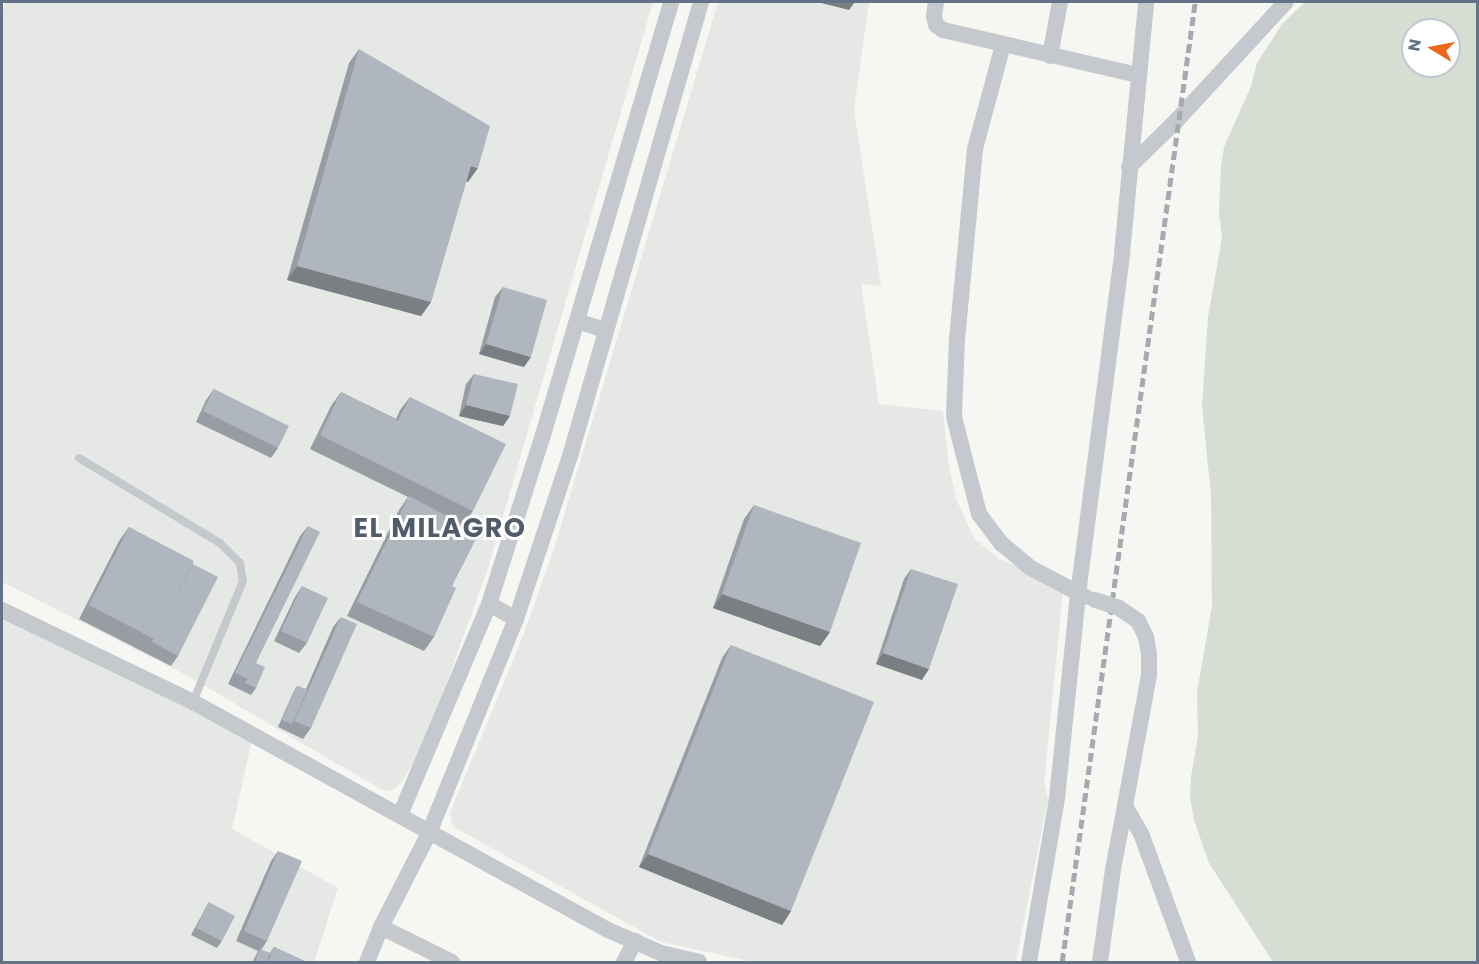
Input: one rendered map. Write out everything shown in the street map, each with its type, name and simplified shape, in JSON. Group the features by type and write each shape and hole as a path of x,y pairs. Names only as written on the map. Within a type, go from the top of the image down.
{"street":[{"path":"936,2 934,16 936,25 943,30 1138,75"},
{"path":"1050,56 1060,2"},
{"path":"1029,963 1057,798 1078,594 1122,253 1146,2"},
{"path":"1129,167 1286,2"},
{"path":"367,963 381,927 429,833 516,619 570,456 699,8 670,4 577,321 489,604 400,815"},
{"path":"1003,45 975,149 957,338 954,417 980,514 1002,544 1029,567 1078,594 1119,608 1138,621 1146,637 1149,675 1113,869 1100,963"},
{"path":"654,59 682,68"},
{"path":"577,321 606,330"},
{"path":"489,604 516,619"},
{"path":"2,610 193,702 608,930 661,953 699,963"},
{"path":"1125,806 1142,836 1188,963"},
{"path":"381,927 452,963"},
{"path":"624,963 635,941"}],"lane":[{"path":"79,458 220,543 240,563 243,581 193,702"}],"shaded area":[{"path":"5,2 653,2 487,571 423,748 400,784 391,791 382,790 186,675 2,582 2,15"},
{"path":"718,2 869,2 854,110 881,286 861,284 879,404 943,411 949,467 957,501 974,538 999,559 1053,582 1063,591 1044,783 1048,799 1016,962 754,962 661,942 457,829 452,824 450,814 454,803 523,636 553,552"},
{"path":"1305,2 1477,2 1477,962 1273,962 1209,863 1194,820 1190,798 1198,735 1197,692 1212,606 1211,495 1202,406 1208,317 1222,238 1219,213 1224,147 1251,86 1257,63 1282,24"},
{"path":"2,616 252,740 232,829 338,888 314,962 2,962"}],"building":[{"path":"359,49 490,126 478,168 471,166 431,302 297,266"},
{"path":"503,287 547,300 531,357 486,344"},
{"path":"474,374 518,384 510,416 466,405"},
{"path":"214,389 289,426 278,448 203,411"},
{"path":"341,392 398,421 410,397 506,444 473,511 320,435"},
{"path":"409,496 479,533 452,586 456,588 434,637 357,602"},
{"path":"754,505 861,543 830,632 722,594"},
{"path":"308,526 320,532 248,679 235,673"},
{"path":"129,527 194,561 154,639 89,605"},
{"path":"193,564 218,577 178,656 152,642"},
{"path":"911,569 958,584 929,669 883,653"},
{"path":"302,586 328,598 307,643 281,631"},
{"path":"341,617 357,624 311,728 294,721"},
{"path":"731,645 874,702 791,911 648,854"},
{"path":"256,663 265,667 256,688 245,683"},
{"path":"297,686 307,690 292,724 282,720"},
{"path":"278,851 302,861 267,941 244,931"},
{"path":"209,902 235,916 222,941 196,928"},
{"path":"274,947 309,963 267,963"},
{"path":"260,949 270,953 266,963 254,963"}],"railway":[{"path":"1062,962 1195,2"}],"district":[{"name":"EL MILAGRO","path":"440,528"}]}
